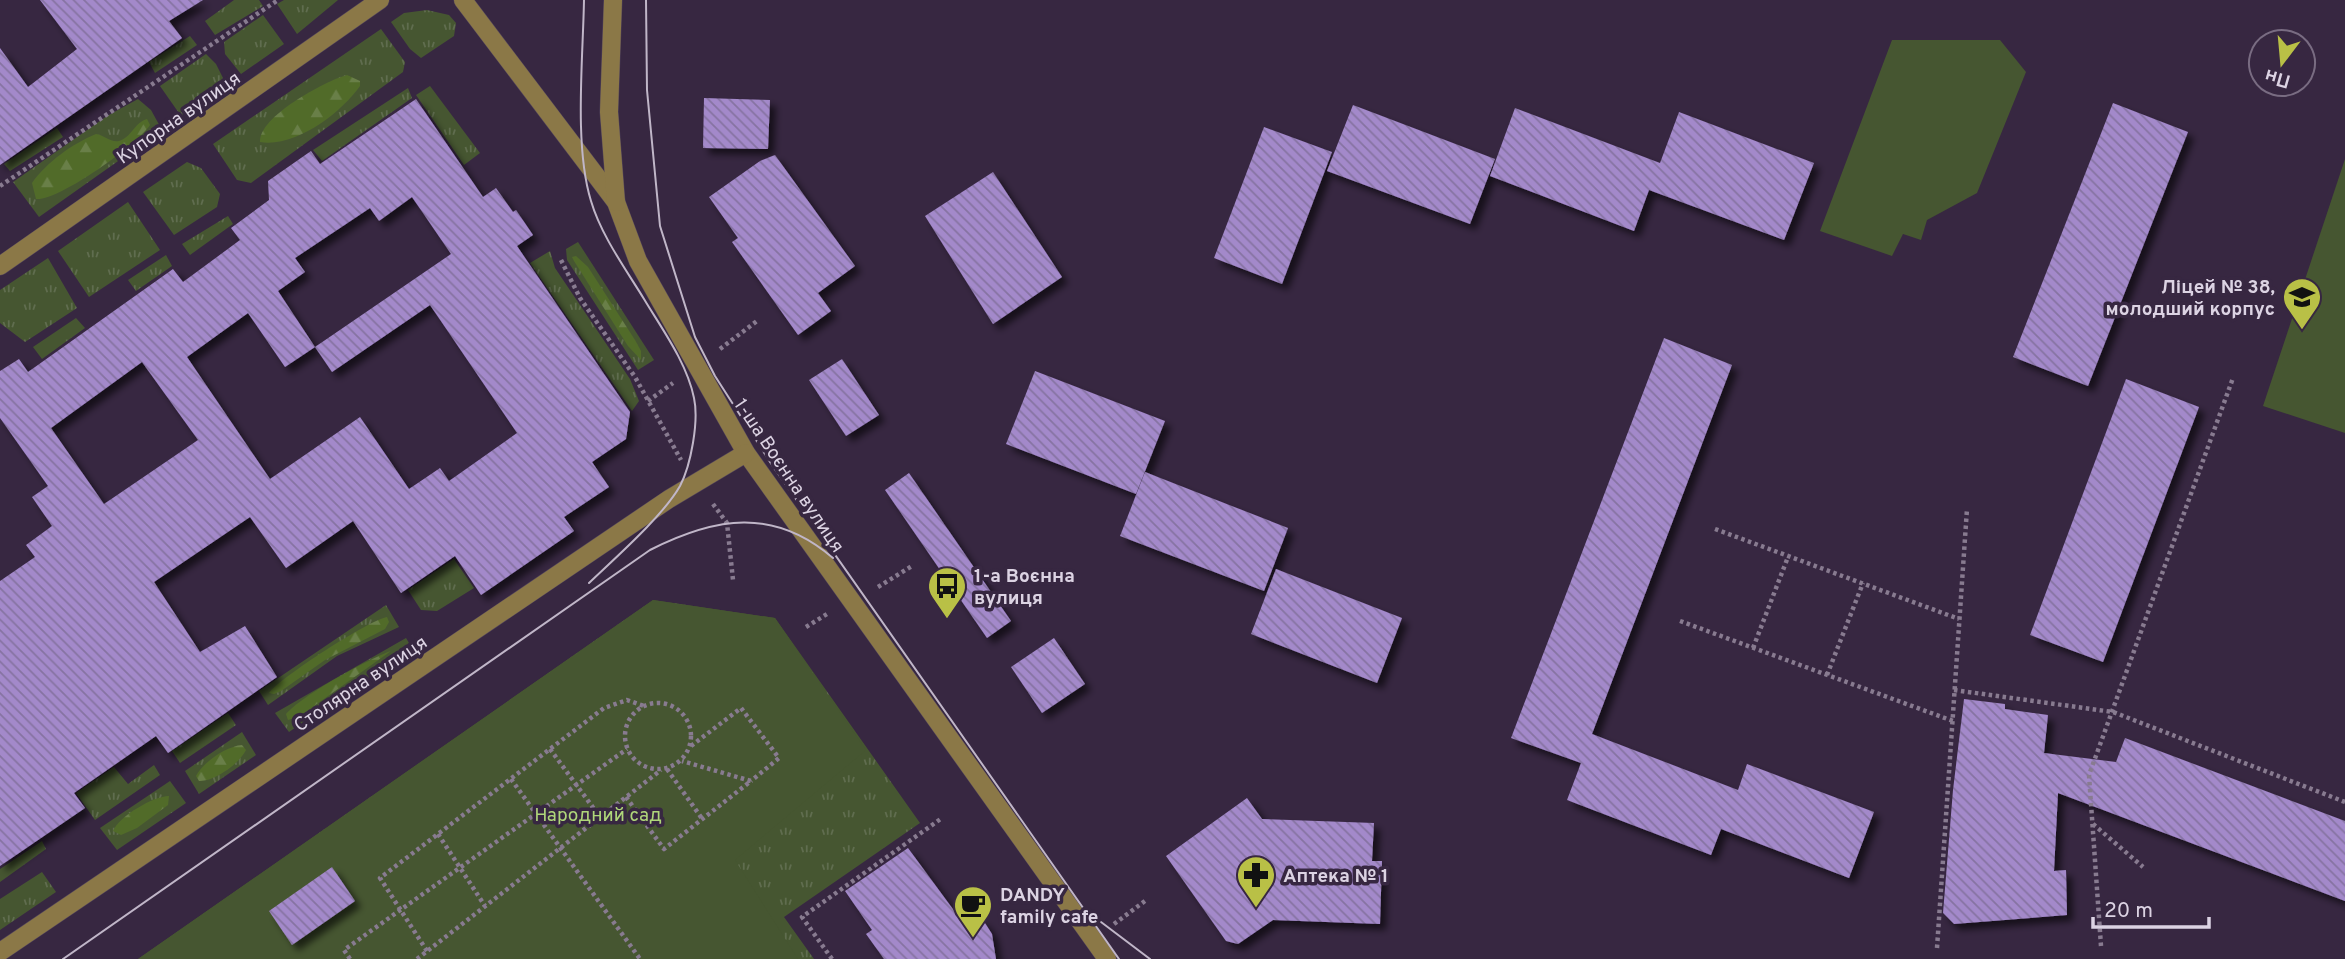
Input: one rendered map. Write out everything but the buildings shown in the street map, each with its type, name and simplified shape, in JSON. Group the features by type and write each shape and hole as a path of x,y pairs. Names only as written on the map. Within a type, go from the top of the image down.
{"street":[{"name":"Купорна вулиця","path":"0,266 380,0"},
{"name":"1-ша Воєнна вулиця","path":"463,0 616,202 638,261 746,453 1107,959"},
{"path":"612,0 608,112 616,202"},
{"name":"Столярна вулиця","path":"0,952 669,499 746,453"}],"path":[{"path":"0,186 278,0"},
{"path":"561,260 580,298 635,377 659,425 727,523 733,580"},
{"path":"2101,946 2089,775 2233,378"},
{"path":"1937,948 1967,509"},
{"path":"1715,529 1959,619"},
{"path":"1753,648 1788,557"},
{"path":"1827,675 1863,583"},
{"path":"1680,621 1953,721"},
{"path":"1954,690 2113,712 2345,802"},
{"path":"417,959 428,951 626,797 664,769 682,761 690,747 692,736 684,715 666,703 644,706 626,700 604,708 380,878 428,951"},
{"path":"644,706 629,720 625,739 627,749 640,765 664,769 703,820"},
{"path":"626,797 663,849 779,758 741,708 690,747"},
{"path":"550,749 600,817"},
{"path":"350,959 344,950 627,749"},
{"path":"682,761 751,781"},
{"path":"511,779 640,959"},
{"path":"832,959 802,917 943,818"},
{"path":"2093,824 2143,867"},
{"path":"438,834 485,906"}],"green space":[{"path":"234,0 259,0 263,6 215,35 205,21"},
{"path":"284,0 338,0 297,34 277,4"},
{"path":"427,10 449,15 456,23 454,36 421,58 410,49 391,22 404,13"},
{"path":"263,15 284,44 241,74 225,54 224,42"},
{"path":"381,29 405,62 403,72 251,183 237,180 213,144"},
{"path":"190,36 197,45 155,73 149,62"},
{"path":"1892,40 2000,40 2026,72 1977,193 1927,220 1921,240 1903,234 1892,256 1820,231"},
{"path":"206,54 216,64 226,84 181,116 160,86"},
{"path":"347,75 360,81 360,86 329,117 288,140 260,142 262,132 281,111 309,92"},
{"path":"430,86 480,153 464,165 416,95"},
{"path":"408,88 412,98 322,161 313,150"},
{"path":"138,99 151,110 162,130 39,217 13,182 107,116"},
{"path":"147,119 150,125 114,158 62,191 36,199 32,183 61,154 96,134 119,141"},
{"path":"57,128 63,137 10,171 4,164"},
{"path":"2345,159 2345,433 2263,406"},
{"path":"187,162 201,168 220,194 217,207 174,235 143,192"},
{"path":"128,202 160,250 89,297 58,251"},
{"path":"228,216 233,224 190,255 182,244"},
{"path":"578,242 654,360 638,370 567,260 566,249"},
{"path":"550,251 555,268 630,379 639,401 632,411 530,263"},
{"path":"166,255 172,266 136,291 128,280"},
{"path":"576,256 588,267 635,340 641,351 641,360 628,346 574,261 572,257"},
{"path":"48,258 77,308 25,342 0,323 0,290"},
{"path":"76,318 85,328 42,359 33,347"},
{"path":"454,559 474,588 437,611 421,610 408,590"},
{"name":"Народний сад","path":"653,600 775,618 920,823 784,917 814,959 138,959"},
{"name":"Народний сад","path":"653,600 775,618 866,750 735,860 798,959 138,959"},
{"path":"386,605 399,627 337,656 268,705 259,691"},
{"path":"387,617 389,622 385,629 325,660 281,691 269,693 326,650 377,620"},
{"path":"406,638 412,648 289,732 275,713"},
{"path":"391,651 300,716 288,720 286,714 305,698"},
{"path":"228,713 236,725 180,763 172,751"},
{"path":"242,732 256,755 199,794 185,771"},
{"path":"242,745 246,750 232,766 219,775 199,781 196,776 210,760 229,748"},
{"path":"154,765 160,775 95,820 76,793 114,767 128,784"},
{"path":"170,781 186,803 117,850 100,828"},
{"path":"169,796 168,805 137,828 121,835 113,831 122,819 138,808 155,799"},
{"path":"42,841 46,849 0,882 0,869"},
{"path":"42,872 56,892 0,930 0,899"}],"tram line":[{"path":"584,0 581,129 591,201 607,239 680,359 691,385 695,408 691,455 680,486 651,523 589,583"},
{"path":"646,0 647,90 660,226 695,337 715,376 772,465 1119,959"},
{"path":"63,959 650,550 698,530 744,522 766,524 789,531 811,542 833,558"},
{"path":"1101,922 1150,959"}],"place":[{"name":"Ліцей № 38, молодший корпус","path":"2302,331"},
{"name":"1-а Воєнна вулиця","path":"947,620"},
{"name":"Аптека № 1","path":"1256,909"},
{"name":"DANDY family cafe","path":"973,939"}]}
